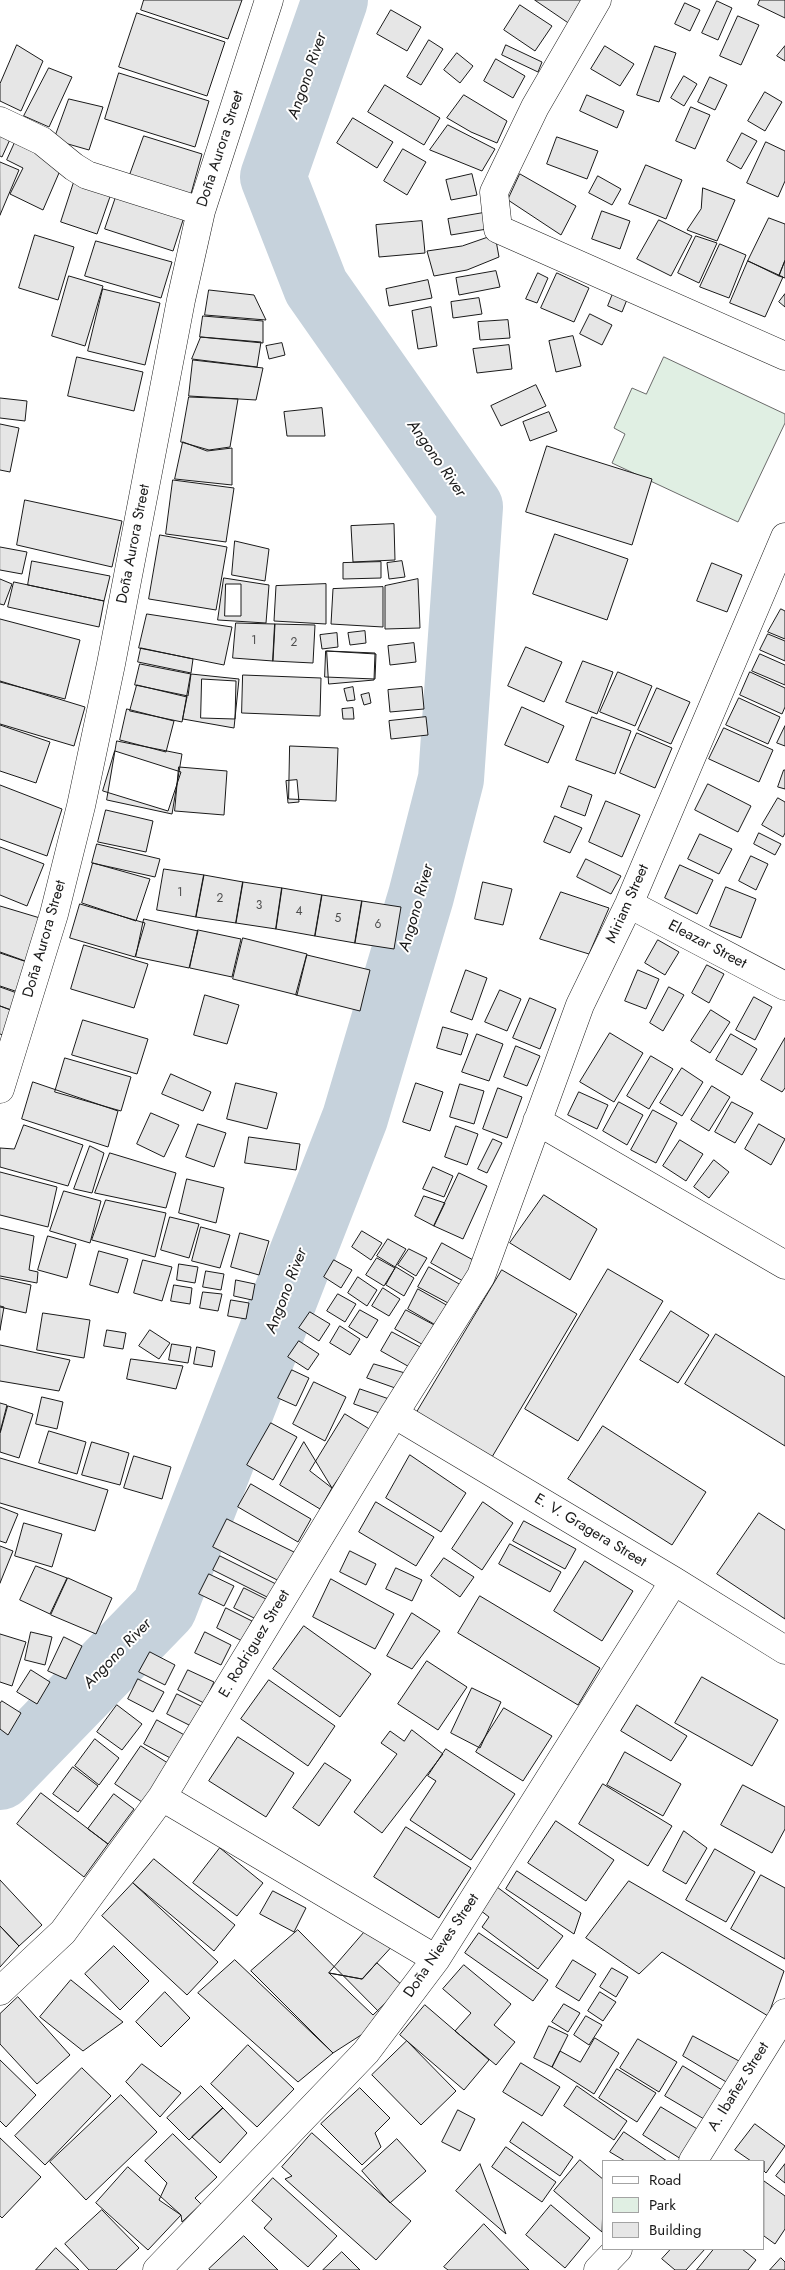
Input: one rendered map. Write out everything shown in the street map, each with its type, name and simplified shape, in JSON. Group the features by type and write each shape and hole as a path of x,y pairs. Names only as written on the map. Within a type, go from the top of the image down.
{"street":[{"name":"Doña Aurora Street","path":"0,1089 54,914 81,806 113,654 181,300 201,211 269,0"},
{"path":"597,0 535,107 494,192 498,229 785,356"},
{"path":"0,121 42,141 87,175 201,211"},
{"name":"Miriam Street","path":"481,1276 580,1005 629,904 775,585 785,536"},
{"name":"Eleazar Street","path":"629,904 785,986"},
{"path":"537,1121 785,1265"},
{"name":"E. Rodriguez Street","path":"0,1991 63,1932 162,1797 394,1414 481,1276"},
{"name":"E. V. Gragera Street","path":"394,1414 674,1581 785,1650"},
{"name":"Doña Nieves Street","path":"157,2270 366,2052 436,1958 674,1581"},
{"path":"162,1797 436,1958"},
{"name":"A. Ibañez Street","path":"694,2160 785,2013"},
{"path":"598,2270 617,2250"}],"green space":[{"path":"664,357 785,414 785,423 738,522 612,463 625,434 614,428 632,388 646,394"}],"building":[{"path":"144,0 242,0 228,39 141,10"},
{"path":"535,0 589,0 572,25"},
{"path":"760,0 785,0 785,18 758,5"},
{"path":"717,1 732,8 718,40 702,33"},
{"path":"685,3 700,10 690,31 675,24"},
{"path":"520,5 552,26 535,51 504,30"},
{"path":"391,10 421,27 407,51 377,34"},
{"path":"137,13 225,42 207,96 119,67"},
{"path":"738,16 759,25 741,65 720,56"},
{"path":"429,40 443,49 421,85 407,77"},
{"path":"17,45 43,61 21,111 0,101 0,84"},
{"path":"506,45 542,62 538,72 502,55"},
{"path":"605,46 634,64 620,86 591,69"},
{"path":"655,46 676,53 659,102 637,95"},
{"path":"785,46 785,61 777,56"},
{"path":"457,53 473,66 460,83 444,70"},
{"path":"496,59 525,76 513,98 484,81"},
{"path":"49,68 72,77 49,127 24,116"},
{"path":"119,73 209,101 195,147 105,119"},
{"path":"684,76 697,84 684,106 671,98"},
{"path":"710,77 727,85 715,110 698,102"},
{"path":"385,85 440,118 424,145 368,112"},
{"path":"765,92 782,102 765,131 748,121"},
{"path":"464,95 507,121 497,143 471,132 447,118"},
{"path":"587,95 624,111 617,128 580,111"},
{"path":"69,99 103,107 89,150 54,140"},
{"path":"691,107 710,115 695,149 676,141"},
{"path":"353,118 393,142 377,168 337,143"},
{"path":"448,125 495,149 482,171 430,150"},
{"path":"0,130 12,135 2,157 0,156"},
{"path":"742,133 757,141 741,169 727,161"},
{"path":"144,136 202,154 189,201 127,183"},
{"path":"557,137 598,151 587,179 547,164"},
{"path":"17,138 62,166 43,210 10,194 23,168 7,160"},
{"path":"766,142 785,151 785,181 778,197 747,183"},
{"path":"403,149 426,162 407,195 384,181"},
{"path":"0,162 19,170 0,215"},
{"path":"646,165 682,180 666,219 629,204"},
{"path":"472,174 477,195 451,200 446,180"},
{"path":"520,174 576,206 561,235 508,200"},
{"path":"598,176 621,189 612,205 589,193"},
{"path":"75,179 112,191 97,234 61,222"},
{"path":"703,188 735,200 717,241 687,230 701,209"},
{"path":"118,191 185,214 173,251 105,229"},
{"path":"602,211 630,221 620,249 592,239"},
{"path":"489,212 493,228 451,235 448,219"},
{"path":"769,218 785,224 785,260 779,276 748,261"},
{"path":"659,220 692,236 671,276 637,259"},
{"path":"422,221 425,253 379,257 376,225"},
{"path":"35,235 74,247 58,300 19,288"},
{"path":"495,235 499,257 467,270 434,276 427,251 462,246"},
{"path":"696,236 717,243 699,283 678,273"},
{"path":"96,241 172,262 161,298 85,276"},
{"path":"720,244 746,255 729,298 700,287"},
{"path":"748,261 783,277 765,317 730,303"},
{"path":"785,261 785,278 779,276"},
{"path":"496,271 500,287 459,295 456,278"},
{"path":"538,273 548,278 537,303 526,299"},
{"path":"557,273 589,288 574,322 541,308"},
{"path":"69,276 103,286 85,346 52,336"},
{"path":"428,280 432,298 389,306 386,289"},
{"path":"103,289 160,303 145,365 88,351"},
{"path":"209,290 254,295 266,320 205,315"},
{"path":"614,291 628,297 622,312 608,306"},
{"path":"785,294 785,307 779,302"},
{"path":"479,298 482,314 453,318 451,302"},
{"path":"431,307 437,346 418,349 412,311"},
{"path":"590,314 612,325 602,345 580,334"},
{"path":"203,316 263,321 263,343 200,337"},
{"path":"508,320 510,338 480,340 478,322"},
{"path":"573,336 581,366 556,372 549,341"},
{"path":"201,337 261,342 257,367 192,359"},
{"path":"282,343 285,355 269,359 266,346"},
{"path":"509,345 512,369 477,373 473,349"},
{"path":"77,357 143,372 134,411 68,396"},
{"path":"193,360 263,368 256,400 189,396"},
{"path":"536,385 546,406 501,426 491,406"},
{"path":"189,397 238,399 230,447 209,450 181,442"},
{"path":"0,398 27,401 25,421 0,418"},
{"path":"322,408 325,436 287,436 284,412"},
{"path":"549,412 557,431 530,441 523,422"},
{"path":"0,424 19,428 10,472 0,470"},
{"path":"183,442 207,451 232,448 232,485 175,479"},
{"path":"547,446 652,479 632,545 526,512"},
{"path":"173,480 234,488 226,542 166,534"},
{"path":"25,500 122,521 112,567 17,545"},
{"path":"394,524 395,560 353,562 351,526"},
{"path":"555,534 628,559 607,620 533,594"},
{"path":"160,535 227,547 216,610 149,599"},
{"path":"235,541 269,549 265,581 232,575"},
{"path":"0,547 27,552 22,574 0,570"},
{"path":"32,561 110,576 104,601 28,585"},
{"path":"402,561 405,577 389,579 387,563"},
{"path":"381,562 381,578 343,579 343,563"},
{"path":"712,563 742,575 727,612 697,601"},
{"path":"224,578 269,585 266,623 218,620"},
{"path":"0,579 12,584 4,605 0,604"},
{"path":"418,579 420,628 385,629 385,586"},
{"path":"14,582 104,601 99,627 8,607"},
{"path":"226,584 241,584 241,616 225,616"},
{"path":"326,584 326,624 274,621 276,586"},
{"path":"383,587 383,627 331,624 333,589"},
{"path":"781,609 785,611 785,639 768,632"},
{"path":"147,614 232,627 224,665 139,648"},
{"path":"0,619 80,640 65,699 0,682"},
{"path":"236,623 275,624 273,661 233,658"},
{"path":"275,624 315,625 313,663 273,661"},
{"path":"365,631 366,643 350,645 348,633"},
{"path":"337,633 338,647 322,649 320,635"},
{"path":"768,634 785,641 785,661 760,650"},
{"path":"414,643 416,662 390,665 388,646"},
{"path":"526,647 562,662 544,702 508,686"},
{"path":"141,648 193,659 191,673 138,662"},
{"path":"326,651 376,654 375,679 325,677"},
{"path":"327,651 375,653 374,680 329,684"},
{"path":"760,654 785,665 785,685 752,671"},
{"path":"583,661 613,672 597,714 566,702"},
{"path":"140,664 191,674 188,696 135,685"},
{"path":"618,672 652,686 635,726 600,712"},
{"path":"750,672 785,688 785,707 782,714 740,695"},
{"path":"191,674 239,679 234,728 183,719"},
{"path":"243,675 321,678 320,716 242,713"},
{"path":"202,679 236,681 235,719 201,718"},
{"path":"0,681 85,707 74,746 0,724"},
{"path":"137,685 187,697 182,722 130,711"},
{"path":"353,687 355,700 347,701 344,689"},
{"path":"422,687 424,709 390,712 388,690"},
{"path":"657,688 690,702 671,744 638,730"},
{"path":"369,693 371,703 364,705 361,695"},
{"path":"739,698 780,717 768,744 726,725"},
{"path":"522,707 564,726 548,763 505,745"},
{"path":"353,708 354,719 343,719 342,709"},
{"path":"127,709 174,721 166,752 120,740"},
{"path":"426,717 428,735 391,739 389,721"},
{"path":"592,717 631,731 615,774 576,760"},
{"path":"0,725 50,742 36,783 0,771"},
{"path":"785,726 785,746 777,743"},
{"path":"724,728 773,750 759,782 709,759"},
{"path":"637,733 672,748 655,788 620,773"},
{"path":"117,741 182,754 172,814 107,800"},
{"path":"290,746 338,748 336,801 289,799"},
{"path":"115,751 181,772 168,811 103,791"},
{"path":"179,767 227,771 224,815 175,811"},
{"path":"785,770 785,789 778,787"},
{"path":"297,780 299,802 288,803 286,781"},
{"path":"708,784 751,806 738,832 695,810"},
{"path":"0,785 62,809 47,856 0,839"},
{"path":"569,786 592,795 585,816 561,807"},
{"path":"778,798 785,802 785,833 783,837 762,825"},
{"path":"606,801 640,815 622,857 589,842"},
{"path":"106,810 153,821 146,852 98,842"},
{"path":"555,816 582,828 570,853 544,842"},
{"path":"759,833 781,844 775,855 754,844"},
{"path":"700,834 732,849 719,874 688,859"},
{"path":"97,844 160,859 155,877 92,863"},
{"path":"0,847 44,864 27,906 0,895"},
{"path":"751,856 768,864 756,890 739,881"},
{"path":"586,859 621,876 611,894 577,877"},
{"path":"93,863 150,879 136,921 82,903"},
{"path":"680,865 713,880 697,914 665,898"},
{"path":"164,869 204,875 196,917 157,910"},
{"path":"204,875 243,882 236,923 196,917"},
{"path":"243,882 282,888 276,929 236,923"},
{"path":"483,882 512,889 503,925 475,919"},
{"path":"726,887 756,899 741,938 710,926"},
{"path":"282,888 322,895 315,936 276,929"},
{"path":"561,892 609,908 589,954 540,939"},
{"path":"322,895 362,901 355,943 315,936"},
{"path":"362,901 401,907 394,949 355,943"},
{"path":"80,904 145,923 135,957 70,938"},
{"path":"0,906 40,918 28,962 0,952"},
{"path":"144,919 198,931 189,968 136,957"},
{"path":"198,930 241,939 232,977 190,968"},
{"path":"243,938 307,954 297,995 233,979"},
{"path":"658,940 679,952 665,975 645,963"},
{"path":"84,945 148,964 134,1008 71,989"},
{"path":"0,953 27,962 18,992 0,986"},
{"path":"307,955 370,970 360,1011 296,995"},
{"path":"707,965 724,974 709,1003 692,993"},
{"path":"466,970 487,978 472,1020 451,1012"},
{"path":"638,970 659,979 646,1009 625,1001"},
{"path":"0,987 17,993 11,1010 0,1006"},
{"path":"669,987 684,995 663,1031 650,1023"},
{"path":"500,990 521,999 507,1031 485,1022"},
{"path":"205,995 239,1005 227,1044 194,1035"},
{"path":"754,997 772,1007 755,1040 736,1030"},
{"path":"530,998 556,1009 540,1049 513,1038"},
{"path":"0,1006 11,1010 3,1035 0,1034"},
{"path":"711,1010 730,1022 710,1053 691,1041"},
{"path":"83,1020 148,1039 137,1074 72,1055"},
{"path":"443,1027 468,1034 461,1055 437,1048"},
{"path":"610,1033 643,1053 614,1102 580,1082"},
{"path":"477,1034 503,1044 489,1081 462,1072"},
{"path":"731,1034 757,1049 742,1075 716,1060"},
{"path":"785,1038 785,1088 782,1092 761,1080"},
{"path":"516,1046 540,1056 527,1086 504,1077"},
{"path":"651,1056 673,1069 649,1109 627,1096"},
{"path":"65,1058 131,1077 121,1111 55,1092"},
{"path":"682,1068 703,1082 682,1116 660,1103"},
{"path":"171,1074 211,1092 203,1111 162,1094"},
{"path":"33,1082 118,1111 108,1147 22,1119"},
{"path":"236,1083 277,1093 267,1129 227,1119"},
{"path":"416,1083 443,1092 430,1131 403,1122"},
{"path":"460,1084 484,1091 474,1124 450,1117"},
{"path":"712,1086 730,1097 709,1131 691,1120"},
{"path":"498,1088 522,1097 507,1138 483,1129"},
{"path":"579,1092 608,1105 597,1129 568,1115"},
{"path":"619,1102 643,1115 627,1145 603,1131"},
{"path":"732,1102 753,1113 735,1143 715,1132"},
{"path":"653,1110 677,1123 656,1163 631,1150"},
{"path":"151,1113 179,1125 164,1157 137,1144"},
{"path":"198,1124 226,1133 214,1167 186,1157"},
{"path":"759,1124 785,1139 771,1165 745,1149"},
{"path":"24,1125 83,1145 68,1186 0,1167 0,1148 14,1149"},
{"path":"456,1126 478,1134 467,1165 445,1157"},
{"path":"249,1137 300,1144 296,1170 245,1163"},
{"path":"493,1139 502,1143 487,1173 478,1169"},
{"path":"680,1140 703,1154 686,1181 663,1166"},
{"path":"90,1146 104,1153 92,1193 74,1189"},
{"path":"110,1153 176,1173 166,1208 95,1193"},
{"path":"714,1160 729,1172 709,1198 694,1187"},
{"path":"433,1167 453,1176 444,1197 423,1189"},
{"path":"0,1172 57,1187 48,1227 0,1215"},
{"path":"459,1173 487,1186 463,1239 434,1226"},
{"path":"187,1179 224,1188 216,1223 179,1213"},
{"path":"64,1191 101,1201 90,1243 50,1231"},
{"path":"544,1195 597,1229 570,1280 510,1243"},
{"path":"424,1196 445,1203 434,1226 415,1216"},
{"path":"106,1200 166,1213 155,1257 92,1240"},
{"path":"170,1217 199,1224 189,1258 161,1250"},
{"path":"201,1227 230,1235 220,1268 192,1261"},
{"path":"0,1228 34,1236 29,1270 38,1272 37,1283 0,1276"},
{"path":"362,1231 382,1243 371,1260 352,1247"},
{"path":"240,1233 269,1241 259,1275 231,1267"},
{"path":"48,1236 76,1244 67,1278 38,1270"},
{"path":"388,1239 406,1249 395,1267 377,1256"},
{"path":"442,1243 475,1261 463,1281 431,1263"},
{"path":"409,1249 427,1258 416,1276 398,1265"},
{"path":"99,1251 128,1259 118,1293 90,1285"},
{"path":"377,1258 395,1268 384,1286 366,1275"},
{"path":"143,1260 172,1267 162,1301 134,1293"},
{"path":"334,1260 352,1270 341,1288 324,1277"},
{"path":"179,1264 198,1267 195,1283 177,1280"},
{"path":"396,1267 414,1278 404,1296 386,1285"},
{"path":"429,1267 461,1285 450,1304 418,1287"},
{"path":"608,1269 663,1301 578,1441 525,1409"},
{"path":"502,1270 577,1314 492,1457 417,1412"},
{"path":"206,1271 224,1274 221,1290 203,1287"},
{"path":"358,1277 377,1290 367,1306 348,1293"},
{"path":"0,1278 31,1285 26,1313 0,1307"},
{"path":"236,1280 255,1284 252,1300 234,1296"},
{"path":"174,1285 192,1288 190,1304 171,1301"},
{"path":"383,1288 400,1299 389,1316 372,1306"},
{"path":"418,1289 450,1307 439,1327 408,1309"},
{"path":"203,1292 222,1294 218,1311 200,1308"},
{"path":"338,1294 356,1304 345,1322 327,1311"},
{"path":"231,1300 249,1303 246,1319 228,1316"},
{"path":"0,1306 4,1307 0,1330"},
{"path":"360,1310 378,1320 367,1338 349,1327"},
{"path":"406,1310 438,1327 427,1347 395,1329"},
{"path":"671,1311 709,1335 678,1383 640,1360"},
{"path":"310,1312 330,1324 319,1341 299,1328"},
{"path":"43,1313 90,1320 84,1358 37,1350"},
{"path":"340,1326 360,1339 350,1355 330,1343"},
{"path":"107,1330 126,1333 123,1349 104,1346"},
{"path":"150,1330 170,1343 159,1359 139,1346"},
{"path":"392,1332 424,1349 413,1369 381,1351"},
{"path":"716,1334 785,1377 785,1446 685,1384"},
{"path":"299,1341 319,1354 308,1370 288,1357"},
{"path":"172,1344 191,1347 188,1363 169,1360"},
{"path":"0,1345 70,1360 59,1391 0,1381"},
{"path":"197,1347 215,1351 212,1367 194,1364"},
{"path":"131,1359 183,1366 176,1389 127,1379"},
{"path":"374,1364 405,1373 398,1389 367,1378"},
{"path":"292,1370 309,1378 296,1406 278,1398"},
{"path":"314,1382 346,1397 325,1441 293,1424"},
{"path":"360,1389 392,1400 385,1415 354,1404"},
{"path":"42,1397 63,1402 57,1429 36,1424"},
{"path":"0,1403 7,1405 0,1432"},
{"path":"8,1406 33,1414 19,1458 0,1452 0,1434"},
{"path":"345,1414 371,1430 332,1488 310,1471"},
{"path":"271,1423 297,1437 273,1480 247,1465"},
{"path":"603,1426 706,1492 672,1545 568,1479"},
{"path":"49,1431 86,1442 77,1474 39,1463"},
{"path":"92,1442 129,1453 120,1485 82,1475"},
{"path":"304,1442 332,1488 320,1509 280,1485"},
{"path":"410,1455 466,1493 441,1532 386,1498"},
{"path":"134,1456 171,1467 162,1499 124,1488"},
{"path":"0,1458 108,1490 95,1531 0,1503"},
{"path":"251,1484 311,1519 298,1542 238,1507"},
{"path":"376,1502 434,1537 416,1566 359,1532"},
{"path":"483,1502 513,1523 482,1570 452,1549"},
{"path":"0,1507 18,1514 6,1543 0,1541"},
{"path":"759,1513 785,1530 785,1619 717,1574"},
{"path":"227,1519 298,1554 283,1583 213,1547"},
{"path":"524,1521 576,1549 565,1569 513,1541"},
{"path":"24,1523 62,1534 52,1567 15,1556"},
{"path":"510,1544 561,1572 550,1592 499,1564"},
{"path":"0,1546 13,1551 0,1583"},
{"path":"350,1551 376,1564 366,1585 340,1572"},
{"path":"220,1556 278,1585 271,1599 213,1570"},
{"path":"444,1558 474,1577 460,1597 431,1576"},
{"path":"585,1561 633,1591 602,1641 554,1611"},
{"path":"36,1566 67,1578 50,1614 20,1600"},
{"path":"396,1568 422,1580 412,1601 386,1589"},
{"path":"209,1574 234,1586 224,1606 199,1594"},
{"path":"68,1578 112,1598 96,1634 51,1615"},
{"path":"331,1579 394,1614 375,1649 313,1617"},
{"path":"244,1588 270,1601 260,1621 234,1608"},
{"path":"480,1596 600,1668 578,1705 458,1633"},
{"path":"226,1608 252,1621 242,1641 217,1628"},
{"path":"412,1613 440,1631 412,1669 387,1656"},
{"path":"304,1626 371,1674 340,1717 273,1669"},
{"path":"31,1632 52,1637 45,1665 25,1660"},
{"path":"205,1632 231,1645 221,1665 195,1653"},
{"path":"0,1634 26,1642 12,1686 0,1682"},
{"path":"64,1637 82,1646 66,1679 48,1671"},
{"path":"150,1652 175,1665 165,1685 139,1672"},
{"path":"427,1661 467,1687 438,1730 398,1704"},
{"path":"31,1670 50,1682 37,1704 17,1692"},
{"path":"188,1670 214,1682 204,1703 178,1690"},
{"path":"702,1677 778,1720 752,1766 675,1723"},
{"path":"138,1679 164,1692 153,1712 128,1699"},
{"path":"269,1680 335,1726 308,1766 241,1719"},
{"path":"472,1688 501,1702 480,1748 451,1733"},
{"path":"177,1694 203,1707 193,1727 167,1714"},
{"path":"2,1701 21,1713 8,1735 0,1729 0,1704"},
{"path":"117,1705 142,1724 122,1750 97,1732"},
{"path":"637,1705 687,1736 671,1761 621,1731"},
{"path":"504,1708 552,1736 523,1781 476,1752"},
{"path":"157,1720 190,1738 176,1761 144,1744"},
{"path":"412,1730 443,1754 382,1833 354,1812 397,1754 381,1743 390,1731 404,1741"},
{"path":"238,1737 294,1773 266,1817 209,1781"},
{"path":"95,1739 119,1758 99,1785 75,1766"},
{"path":"141,1746 174,1767 148,1806 115,1784"},
{"path":"446,1749 515,1794 471,1860 410,1820 436,1781 428,1776"},
{"path":"625,1752 681,1784 663,1816 607,1785"},
{"path":"325,1763 351,1780 319,1826 293,1808"},
{"path":"73,1767 98,1786 78,1812 53,1794"},
{"path":"603,1784 672,1826 648,1866 579,1824"},
{"path":"743,1785 785,1807 785,1829 772,1853 721,1825"},
{"path":"41,1793 108,1844 84,1877 17,1824"},
{"path":"114,1794 134,1809 108,1844 88,1829"},
{"path":"556,1821 614,1860 586,1901 528,1863"},
{"path":"406,1827 471,1868 439,1918 374,1877"},
{"path":"684,1831 707,1848 686,1884 663,1871"},
{"path":"220,1848 263,1883 237,1916 193,1883"},
{"path":"715,1849 755,1872 726,1922 686,1900"},
{"path":"154,1859 235,1925 214,1951 133,1883"},
{"path":"517,1871 581,1913 574,1934 506,1889"},
{"path":"761,1875 785,1888 785,1959 731,1929"},
{"path":"0,1880 42,1925 19,1946 0,1926"},
{"path":"629,1881 784,1971 768,2016 662,1952 639,1974 586,1938"},
{"path":"133,1883 218,1962 187,1995 102,1916"},
{"path":"497,1887 563,1936 538,1969 482,1927 489,1917 480,1910"},
{"path":"273,1891 306,1908 294,1932 260,1914"},
{"path":"0,1926 19,1946 0,1967"},
{"path":"368,1928 396,1942 362,1979 329,1973"},
{"path":"298,1930 386,2019 333,2053 251,1971"},
{"path":"479,1933 548,1980 533,2001 465,1953"},
{"path":"114,1946 149,1981 120,2010 85,1974"},
{"path":"235,1960 333,2053 298,2082 198,1993"},
{"path":"573,1960 596,1974 579,2001 556,1987"},
{"path":"377,1963 403,1986 373,2015 329,1973 362,1979"},
{"path":"464,1965 511,2004 494,2025 515,2042 496,2065 455,2031 471,2013 443,1989"},
{"path":"612,1968 628,1977 616,1997 600,1987"},
{"path":"71,1980 123,2022 83,2051 40,2017"},
{"path":"165,1992 190,2018 161,2047 136,2022"},
{"path":"600,1992 616,2002 603,2021 588,2011"},
{"path":"18,1997 70,2055 37,2084 0,2044 0,2014"},
{"path":"564,2004 580,2013 568,2032 552,2022"},
{"path":"425,2005 489,2060 464,2090 400,2035"},
{"path":"586,2016 602,2025 589,2045 574,2035"},
{"path":"549,2026 568,2035 552,2067 534,2058"},
{"path":"693,2036 739,2061 728,2083 683,2056"},
{"path":"595,2038 619,2053 594,2094 552,2067 560,2051 580,2062"},
{"path":"638,2039 677,2062 659,2092 620,2068"},
{"path":"407,2041 456,2091 421,2125 372,2075"},
{"path":"248,2045 294,2089 257,2127 211,2084"},
{"path":"0,2060 36,2095 6,2127 0,2121"},
{"path":"521,2063 560,2087 542,2116 503,2092"},
{"path":"142,2064 181,2093 160,2117 126,2082"},
{"path":"683,2066 722,2090 704,2119 665,2096"},
{"path":"82,2068 111,2096 45,2165 15,2136"},
{"path":"617,2069 656,2093 637,2122 599,2098"},
{"path":"201,2086 223,2108 189,2140 167,2118"},
{"path":"577,2086 627,2121 614,2140 564,2106"},
{"path":"360,2088 390,2118 375,2133 381,2147 362,2165 321,2124"},
{"path":"121,2095 157,2132 86,2200 50,2162"},
{"path":"661,2107 699,2130 681,2159 643,2135"},
{"path":"223,2108 247,2133 220,2163 192,2137"},
{"path":"458,2110 475,2119 460,2151 442,2142"},
{"path":"523,2122 573,2157 560,2176 510,2142"},
{"path":"755,2124 785,2146 766,2173 765,2160 750,2160 735,2150"},
{"path":"624,2132 666,2160 623,2160 610,2152"},
{"path":"312,2133 411,2221 376,2260 285,2179 292,2176 282,2167"},
{"path":"173,2134 217,2177 195,2198 201,2204 182,2222 181,2215 159,2200 167,2183 145,2161"},
{"path":"0,2138 41,2177 2,2218 0,2216"},
{"path":"397,2139 426,2171 390,2203 362,2171"},
{"path":"506,2147 556,2182 542,2202 492,2167"},
{"path":"580,2160 602,2178 602,2232 554,2191"},
{"path":"480,2164 506,2234 456,2191"},
{"path":"785,2164 785,2183 776,2176"},
{"path":"128,2167 181,2215 148,2250 96,2203"},
{"path":"273,2178 337,2236 308,2267 264,2228 272,2219 252,2201"},
{"path":"765,2182 785,2196 785,2229 775,2244 765,2237"},
{"path":"551,2205 590,2238 565,2268 526,2235"},
{"path":"102,2210 139,2248 116,2270 89,2270 65,2244"},
{"path":"484,2224 529,2270 448,2270 444,2267"},
{"path":"244,2236 278,2270 209,2269"},
{"path":"56,2248 79,2270 36,2270"},
{"path":"670,2250 704,2250 686,2270 675,2270 662,2259"},
{"path":"713,2250 743,2250 756,2260 748,2270 697,2270"},
{"path":"342,2252 360,2270 323,2270"},
{"path":"781,2258 785,2262 785,2270 770,2270"}],"waterway":[{"name":"Angono River","path":"0,1777 164,1608 355,1118 421,896 451,779 470,507 316,287 273,177 335,0"}]}
